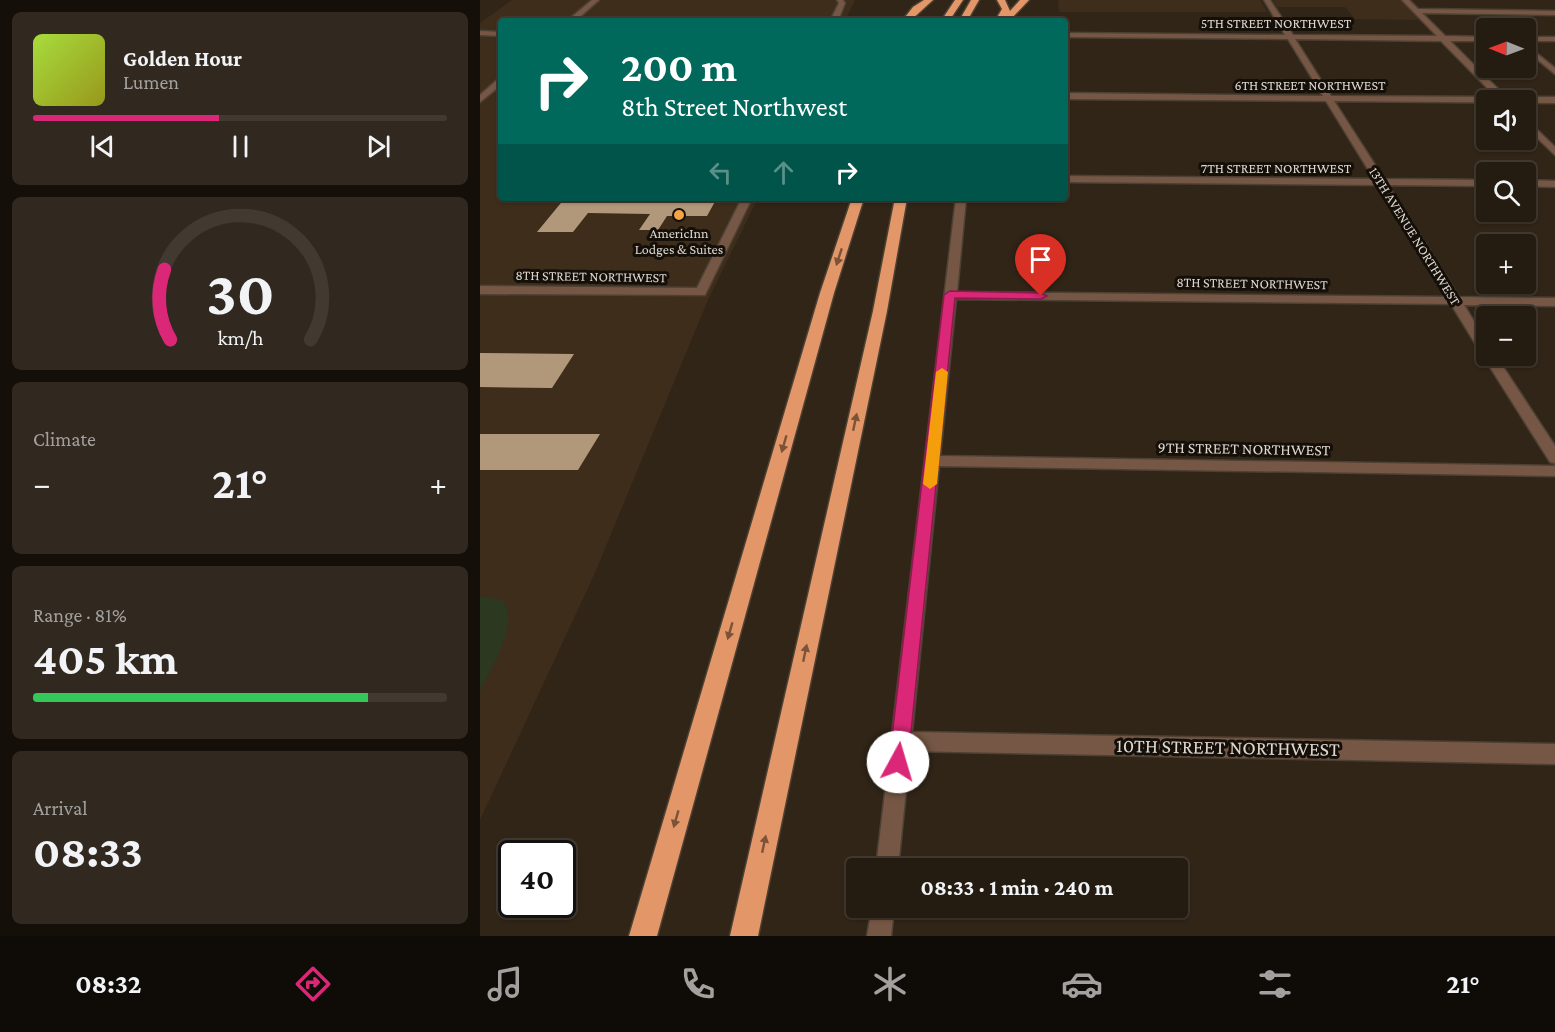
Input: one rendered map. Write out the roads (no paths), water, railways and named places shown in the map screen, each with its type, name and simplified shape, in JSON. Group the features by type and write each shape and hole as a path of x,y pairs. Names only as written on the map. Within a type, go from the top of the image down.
{"highway":[{"path":"908,18 916,9 929,0"},
{"path":"947,18 958,0"},
{"path":"965,18 975,0"},
{"path":"1001,0 1006,9 1002,18"},
{"path":"1007,18 1025,0"},
{"path":"900,18 902,10"},
{"path":"642,936 827,293 857,201"},
{"path":"745,936 880,311 900,201"},
{"path":"897,222 905,201"}],"street":[{"path":"575,18 596,0"},
{"path":"835,18 842,3 840,0"},
{"name":"13TH AVENUE NORTHWEST","path":"1267,0 1476,334"},
{"path":"1405,0 1494,90"},
{"path":"1546,6 1555,12"},
{"path":"1416,11 1555,12"},
{"path":"480,33 498,34"},
{"name":"5TH STREET NORTHWEST","path":"1068,35 1476,39"},
{"path":"1536,39 1555,39"},
{"path":"1536,56 1555,72"},
{"path":"480,99 498,84"},
{"name":"6TH STREET NORTHWEST","path":"1068,96 1476,100"},
{"name":"6TH STREET NORTHWEST","path":"1536,100 1555,100"},
{"path":"1536,132 1555,152"},
{"name":"7TH STREET NORTHWEST","path":"1068,179 1476,183"},
{"path":"1536,183 1555,184"},
{"name":"8TH STREET NORTHWEST","path":"480,290 701,292 746,201"},
{"path":"888,858 961,201"},
{"name":"8TH STREET NORTHWEST","path":"950,295 1555,302"},
{"path":"1496,366 1555,458"},
{"name":"9TH STREET NORTHWEST","path":"933,461 1555,471"},
{"name":"10TH STREET NORTHWEST","path":"901,741 1555,754"},
{"path":"879,936 882,918"}],"place":[{"name":"AmericInn Lodges & Suites","path":"679,215"}]}
